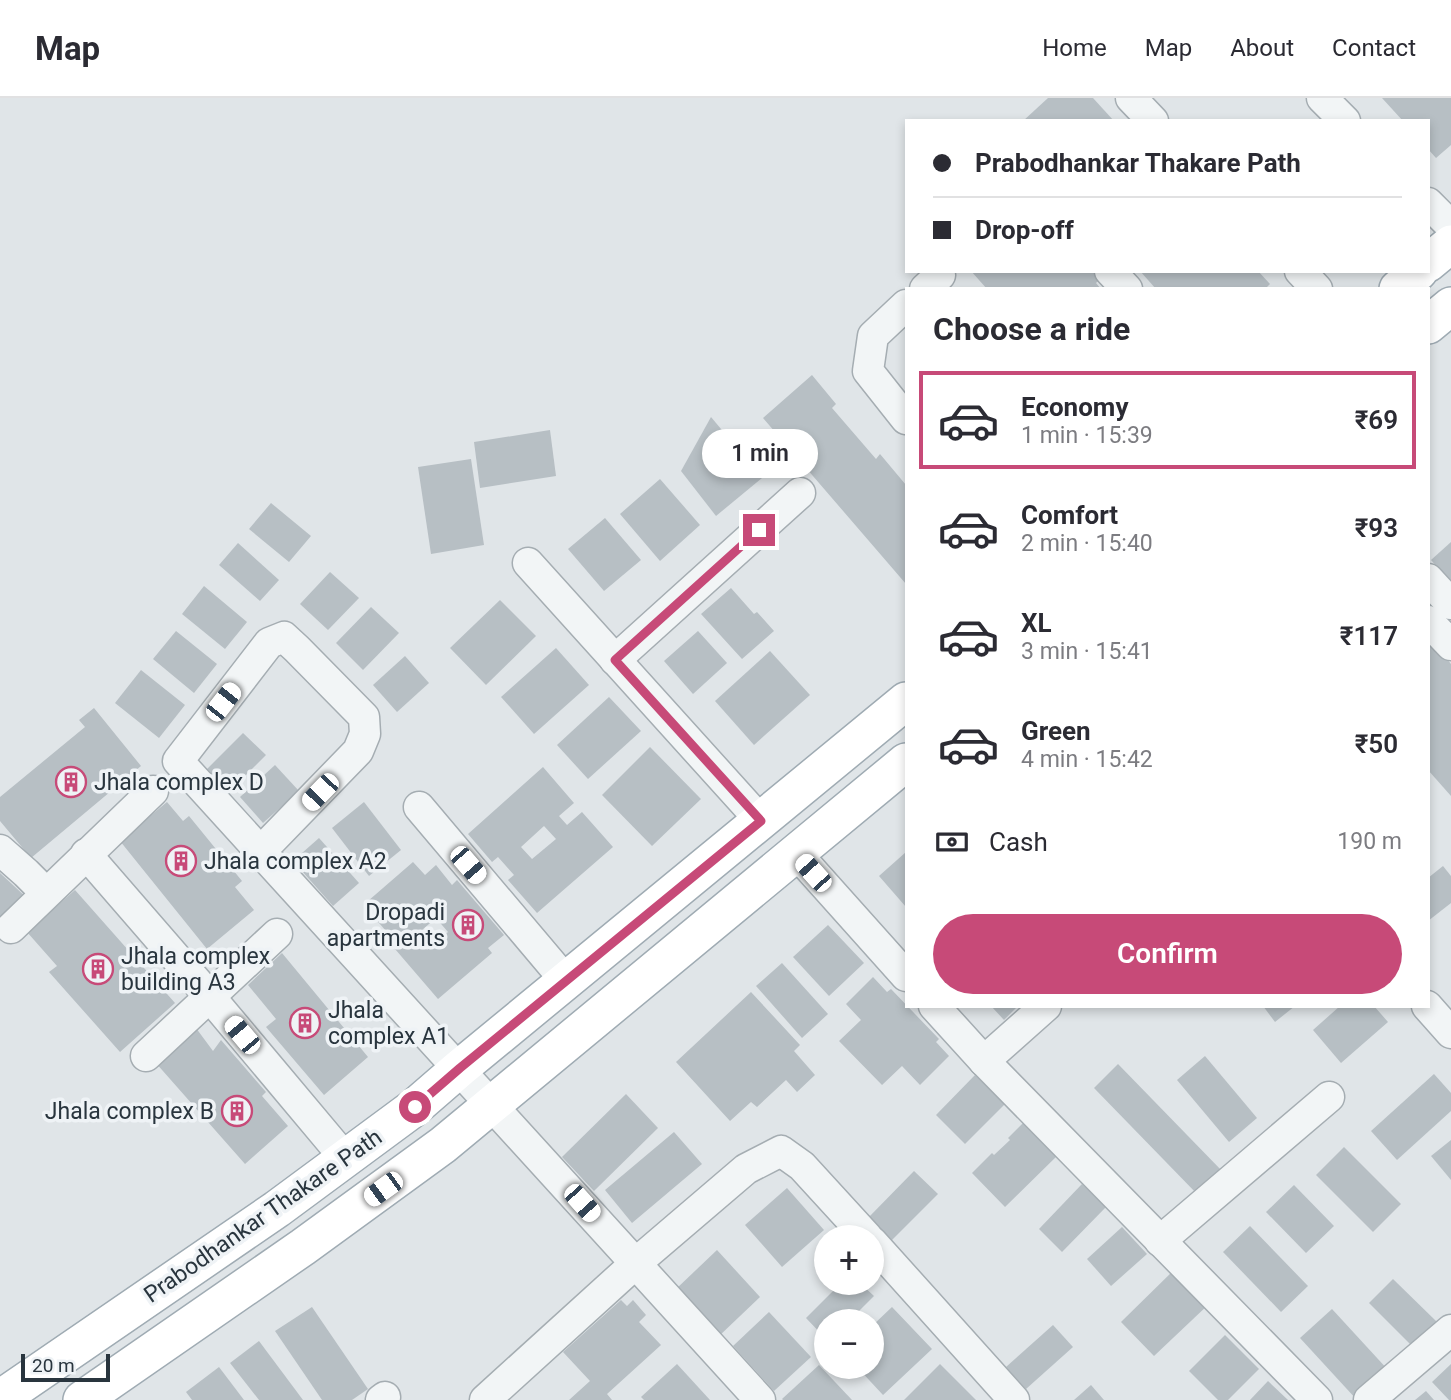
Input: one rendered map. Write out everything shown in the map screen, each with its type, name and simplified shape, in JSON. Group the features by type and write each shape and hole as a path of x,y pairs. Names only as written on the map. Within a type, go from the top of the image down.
{"main road":[{"path":"1430,261 1451,244"},
{"path":"1400,287 1417,273"},
{"path":"1430,323 1451,306"},
{"name":"Prabodhankar Thakare Path","path":"0,1399 276,1209 415,1107 905,702"},
{"name":"Prabodhankar Thakare Path","path":"82,1400 303,1247 443,1145 905,763"}],"street":[{"path":"1131,98 1151,119"},
{"path":"1322,98 1343,119"},
{"path":"1430,205 1451,226"},
{"path":"1112,273 1125,287"},
{"path":"1302,273 1315,287"},
{"path":"905,306 873,337 868,371 905,418"},
{"path":"615,660 800,493"},
{"path":"528,563 761,821"},
{"path":"1430,581 1451,604"},
{"path":"1430,623 1451,645"},
{"path":"261,852 358,751 365,734 364,717 284,637 269,643 178,761 760,1400"},
{"path":"11,928 153,791"},
{"path":"419,807 566,981"},
{"path":"0,850 46,893"},
{"path":"796,853 905,975"},
{"path":"86,854 345,1158"},
{"path":"146,1056 277,934"},
{"path":"936,1008 984,1061 1317,1400"},
{"path":"984,1061 1044,1008"},
{"path":"1429,1008 1451,1033"},
{"path":"1160,1241 1329,1097"},
{"path":"485,1400 636,1263 746,1169 781,1151 803,1166 856,1225"},
{"path":"884,1255 1014,1400"},
{"path":"1369,1400 1451,1330"}],"building":[{"path":"1048,98 1093,98 1112,119 1025,119"},
{"path":"1382,98 1451,98 1451,145 1436,158 1430,151 1430,119 1401,119"},
{"path":"973,273 1099,273 1102,277 1096,283 1099,287 985,287"},
{"path":"1142,273 1260,273 1270,284 1267,287 1154,287"},
{"path":"812,375 836,404 832,408 876,459 880,454 905,484 905,583 763,418"},
{"path":"711,417 762,478 716,516 681,471"},
{"path":"550,430 556,476 480,488 474,442"},
{"path":"471,459 484,545 431,554 418,467"},
{"path":"660,479 700,525 660,561 620,514"},
{"path":"271,503 311,536 289,562 249,529"},
{"path":"605,518 641,560 604,591 568,549"},
{"path":"1451,542 1451,583 1431,560"},
{"path":"238,543 279,580 260,601 219,565"},
{"path":"330,572 359,598 328,630 300,604"},
{"path":"204,586 247,622 225,649 182,614"},
{"path":"731,588 754,614 757,612 774,631 742,659 701,614"},
{"path":"500,600 536,636 486,685 450,648"},
{"path":"371,607 399,633 363,670 336,643"},
{"path":"176,631 217,664 194,693 153,659"},
{"path":"698,631 727,663 693,694 664,661"},
{"path":"1430,638 1451,664 1451,796 1430,772"},
{"path":"556,648 589,685 534,734 501,697"},
{"path":"770,651 810,695 754,745 715,701"},
{"path":"405,656 429,683 397,712 373,685"},
{"path":"141,670 185,705 159,738 115,703"},
{"path":"609,697 641,731 588,779 557,745"},
{"name":"Jhala complex D","path":"94,708 141,766 31,858 0,821 0,797 85,727 79,720"},
{"path":"243,733 266,755 234,787 225,777 216,786 203,773"},
{"path":"650,747 701,799 652,846 602,795"},
{"path":"275,765 299,791 263,823 240,797"},
{"path":"543,767 574,803 559,816 567,825 582,812 613,847 537,913 508,880 514,875 498,857 492,862 468,834","holes":["544,826 556,839 532,859 521,847"]},
{"name":"Jhala complex A2","path":"167,802 183,821 189,816 242,881 235,887 254,910 207,949 120,841"},
{"path":"364,802 401,850 369,876 332,828"},
{"path":"319,838 359,883 333,906 293,861"},
{"path":"905,853 905,906 879,876"},
{"name":"Dropadi apartments","path":"413,862 425,875 436,865 452,885 457,880 504,935 488,948 492,953 438,999 389,942 393,939 372,915 377,912 368,901","holes":["436,918 448,932 427,950 415,936"]},
{"path":"1443,866 1451,876 1451,903 1430,919 1430,876"},
{"path":"0,873 28,899 0,922"},
{"name":"Jhala complex building A3","path":"75,890 175,1003 120,1052 49,972 57,966 27,932"},
{"path":"828,925 864,963 829,996 793,957"},
{"name":"Jhala complex A1","path":"282,953 368,1057 324,1095 266,1027 276,1019 248,985"},
{"path":"782,963 828,1014 802,1038 756,986"},
{"path":"873,977 887,992 891,989 905,1004 905,1008 909,1008 939,1039 936,1042 949,1056 920,1085 902,1066 882,1085 839,1041 861,1020 846,1004"},
{"path":"751,992 800,1045 794,1051 815,1075 797,1092 786,1080 757,1107 751,1102 730,1121 676,1062"},
{"path":"993,1008 1016,1008 1004,1020"},
{"path":"1264,1008 1292,1008 1275,1022"},
{"path":"1338,1008 1376,1008 1388,1022 1341,1063 1313,1030"},
{"name":"Jhala complex B","path":"196,1028 213,1051 221,1040 266,1092 262,1096 288,1126 245,1164 155,1062"},
{"path":"1205,1056 1257,1118 1229,1142 1177,1080"},
{"path":"1118,1064 1223,1172 1199,1196 1094,1088"},
{"path":"1434,1074 1451,1093 1451,1111 1397,1160 1371,1131"},
{"path":"975,1075 1005,1104 965,1144 936,1115"},
{"path":"626,1094 658,1128 594,1191 562,1157"},
{"path":"1025,1121 1058,1155 1005,1207 972,1173 1010,1140 1008,1138"},
{"path":"674,1132 702,1164 632,1223 605,1190"},
{"path":"1451,1140 1451,1180 1431,1156"},
{"path":"1344,1147 1401,1204 1373,1232 1316,1175"},
{"path":"914,1171 938,1194 891,1241 884,1234 884,1225 875,1225 868,1218"},
{"path":"1082,1184 1106,1207 1062,1252 1039,1229"},
{"path":"1294,1185 1334,1226 1306,1253 1266,1212"},
{"path":"787,1188 820,1225 814,1225 814,1239 782,1267 745,1225"},
{"path":"1250,1226 1308,1286 1281,1312 1223,1252"},
{"path":"1122,1227 1147,1254 1111,1286 1087,1259"},
{"path":"717,1250 760,1297 718,1337 675,1290"},
{"path":"1176,1268 1210,1303 1154,1356 1121,1322"},
{"path":"1393,1279 1437,1322 1413,1347 1369,1303"},
{"path":"829,1295 874,1296 861,1309 815,1309"},
{"path":"621,1300 627,1306 633,1300 646,1315 639,1322 661,1345 607,1394 612,1400 569,1400 590,1381 563,1352"},
{"path":"312,1307 368,1389 352,1400 322,1400 275,1331"},
{"path":"892,1307 932,1349 883,1395 868,1379 884,1379 884,1315"},
{"path":"1332,1309 1389,1371 1357,1400 1300,1338"},
{"path":"814,1310 814,1326 806,1318"},
{"path":"769,1312 811,1357 774,1391 733,1346"},
{"path":"1053,1325 1073,1347 1026,1389 1006,1367"},
{"path":"1225,1335 1259,1369 1228,1400 1218,1400 1189,1371"},
{"path":"259,1341 303,1400 259,1400 230,1363"},
{"path":"677,1364 710,1400 644,1400 641,1397"},
{"path":"940,1364 976,1400 904,1400"},
{"path":"1451,1364 1451,1400 1449,1400 1432,1382"},
{"path":"219,1367 244,1400 192,1400 186,1392"},
{"path":"814,1370 814,1379 832,1379 852,1400 783,1400"},
{"path":"1268,1381 1288,1400 1250,1400"},
{"path":"1091,1385 1104,1400 1074,1400"},
{"path":"1426,1391 1434,1400 1415,1400"}],"place":[{"name":"Jhala complex D","path":"71,782"},
{"name":"Jhala complex A2","path":"181,861"},
{"name":"Dropadi apartments","path":"468,925"},
{"name":"Jhala complex building A3","path":"98,969"},
{"name":"Jhala complex A1","path":"305,1023"},
{"name":"Jhala complex B","path":"237,1111"}],"route":[{"path":"415,1107 761,821 615,660 759,530"}]}
